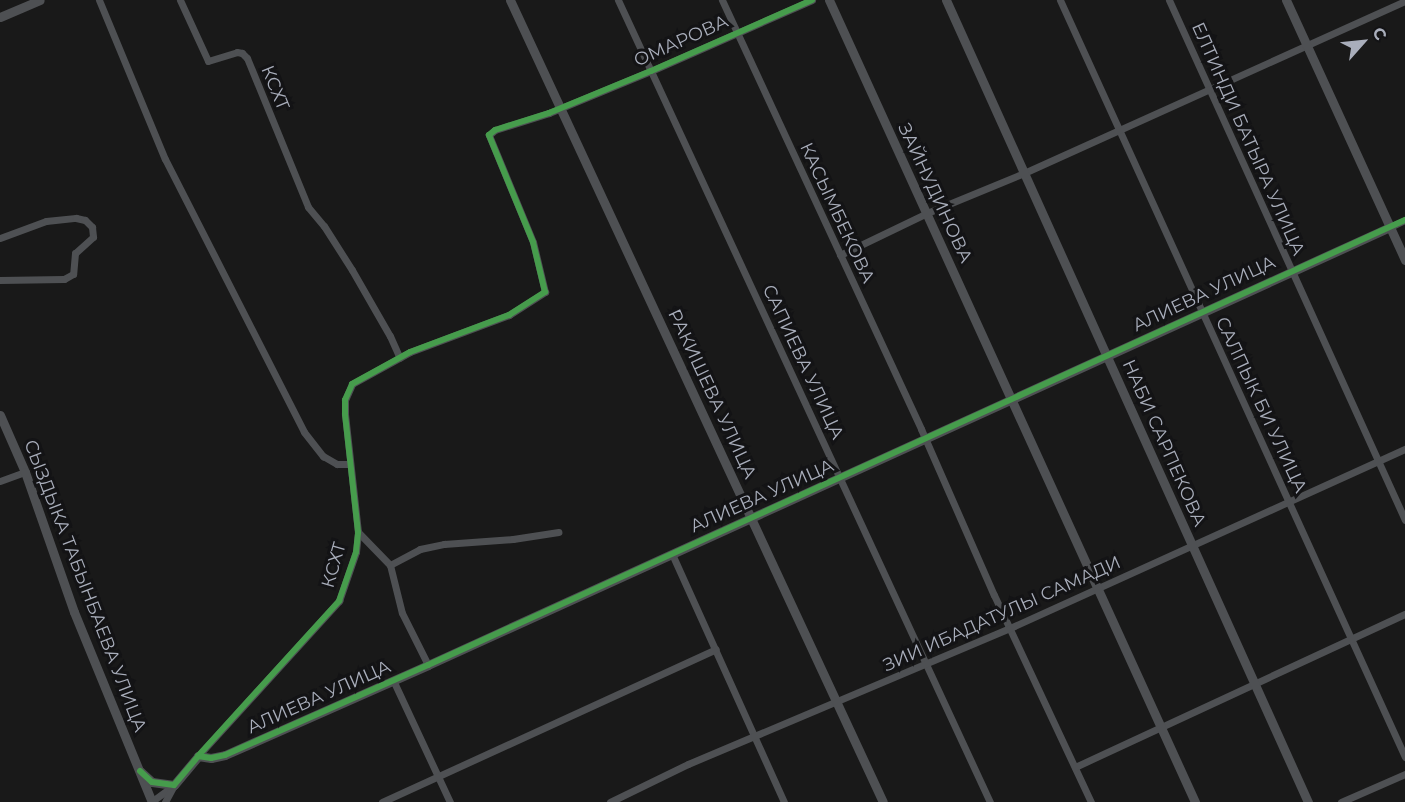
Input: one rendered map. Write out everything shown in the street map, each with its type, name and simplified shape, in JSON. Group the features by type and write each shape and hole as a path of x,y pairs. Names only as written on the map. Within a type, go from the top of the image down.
{"street":[{"path":"0,17 40,0"},
{"path":"99,0 165,159 304,432 323,456 337,464 349,464"},
{"name":"КСХТ","path":"180,0 208,61 237,52 247,58 308,207 324,226 351,270 390,336 400,358 352,384 345,400 349,464 358,532 356,552 339,601 198,756"},
{"name":"РАКИШЕВА УЛИЦА","path":"510,0 883,802"},
{"name":"САПИЕВА УЛИЦА","path":"618,0 990,802"},
{"name":"КАСЫМБЕКОВА","path":"722,0 1090,802"},
{"name":"ОМАРОВА","path":"400,358 501,318 545,292 533,242 489,135 495,130 560,108 651,71 812,0"},
{"name":"ЗАЙНУДИНОВА","path":"829,0 1195,802"},
{"name":"НАБИ САРПЕКОВА","path":"946,0 1308,802"},
{"name":"САЛПЫК БИ УЛИЦА","path":"1060,0 1405,757"},
{"name":"ЕЛТИНДИ БАТЫРА УЛИЦА","path":"1169,0 1290,271 1405,520"},
{"path":"1286,0 1405,260"},
{"path":"840,255 927,213 1024,173 1405,1"},
{"path":"0,238 46,221 76,218 85,220 92,227 93,237 75,253 73,274 64,279 0,280"},
{"name":"АЛИЕВА УЛИЦА","path":"198,756 211,758 225,755 428,665 1405,220"},
{"name":"СЫЗДЫКА ТАБЫНБАЕВА УЛИЦА","path":"0,415 26,472 74,612 152,802"},
{"name":"ЗИИ ИБАДАТУЛЫ САМАДИ","path":"610,802 688,764 755,738 1010,628 1405,449"},
{"path":"0,481 26,472"},
{"name":"КСХТ","path":"358,532 390,565"},
{"path":"428,665 402,613 390,565 420,549 444,544 513,539 558,532"},
{"path":"672,554 784,802"},
{"path":"1075,767 1405,614"},
{"path":"382,802 716,650"},
{"path":"393,680 450,802"},
{"path":"165,802 174,785 198,756"},
{"path":"140,771 152,782 174,785"},
{"path":"1341,802 1405,774"},
{"path":"152,802 174,785"}],"cycle path":[{"path":"198,756 339,601 356,552 358,532 345,414 345,400 352,384 410,352 509,315 545,292 533,242 489,135 495,130 549,113 651,71 812,0"},
{"path":"140,771 152,782 174,785 198,756 211,758 225,755 428,665 1405,220"}]}
